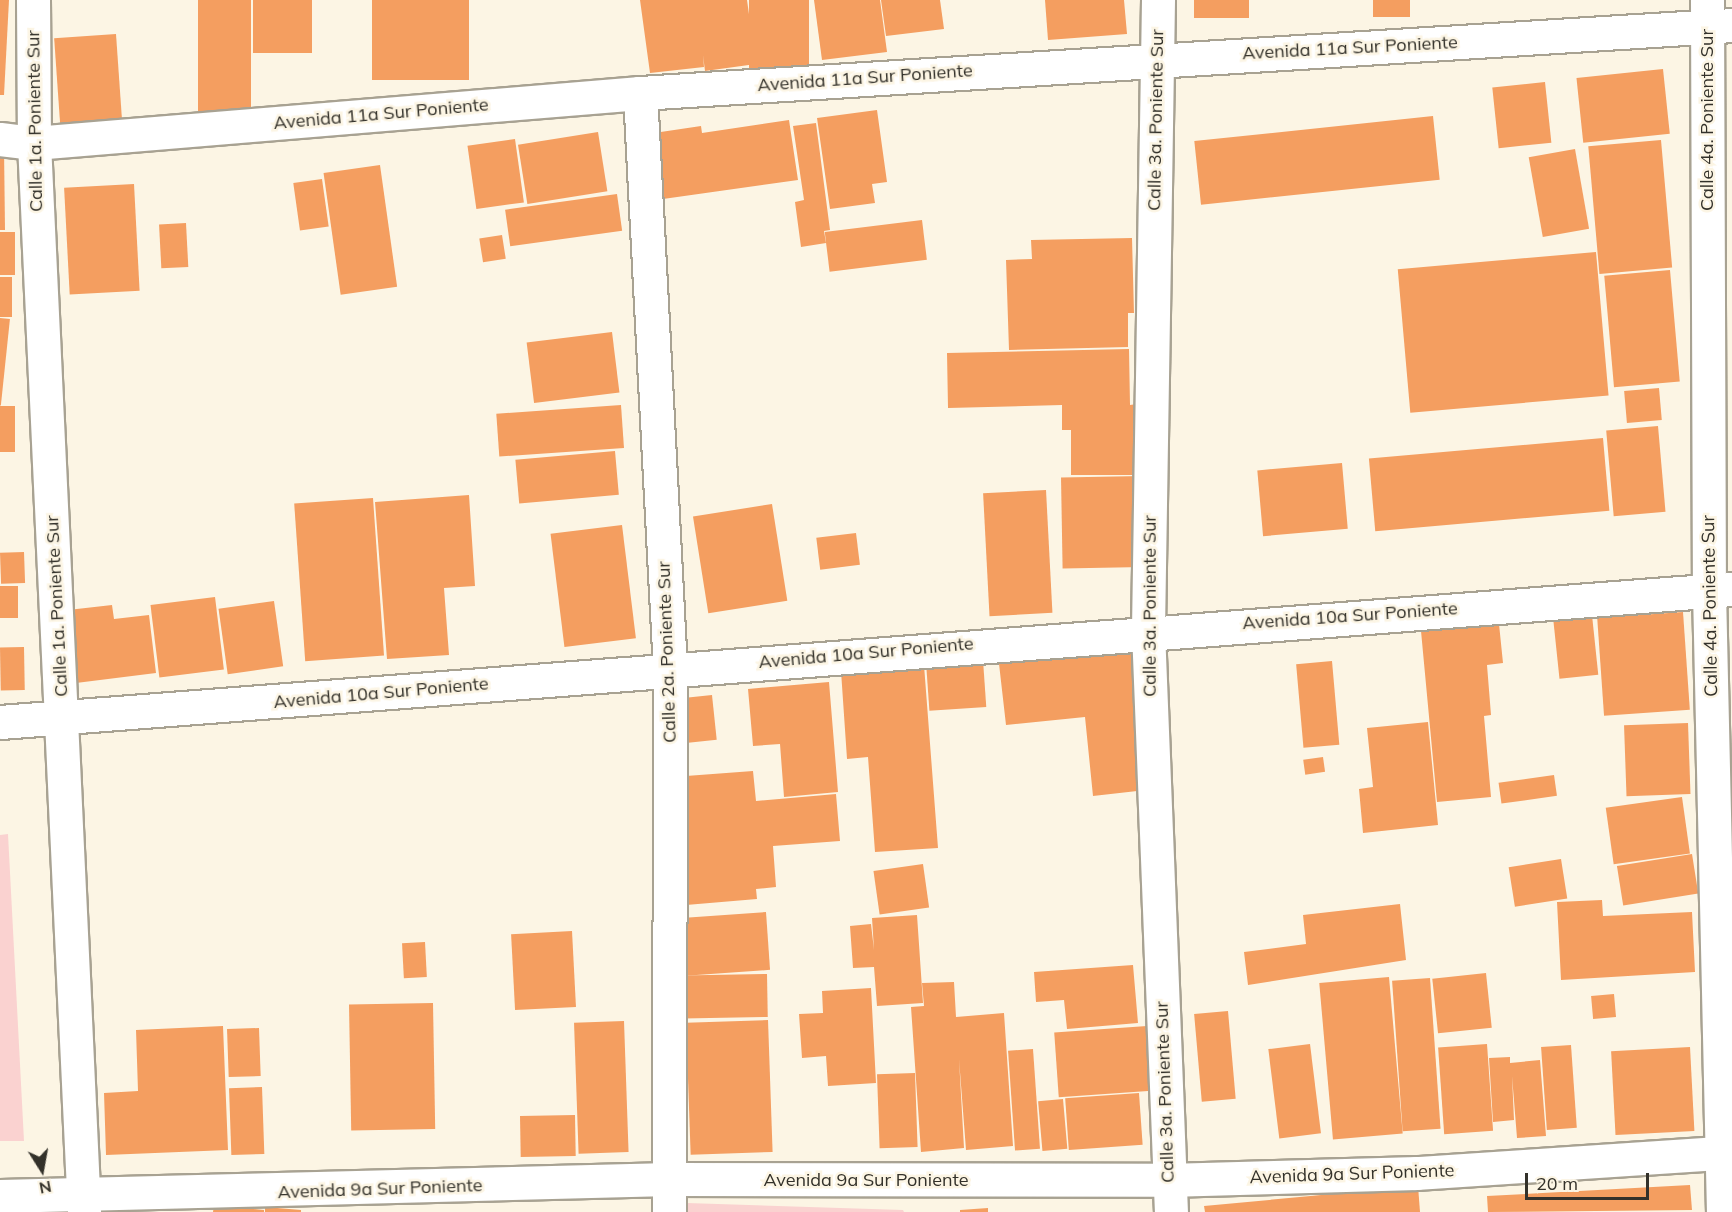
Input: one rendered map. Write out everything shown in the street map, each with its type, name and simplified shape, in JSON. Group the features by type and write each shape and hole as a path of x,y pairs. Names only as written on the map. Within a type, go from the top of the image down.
{"street":[{"name":"Calle 1a. Poniente Sur","path":"33,0 33,143 63,720 84,1205"},
{"name":"Calle 3a. Poniente Sur","path":"1158,0 1148,630 1167,1180 1171,1212"},
{"name":"Avenida 11a Sur Poniente","path":"0,139 33,143 640,93 1715,18"},
{"name":"Calle 4a. Poniente Sur","path":"1715,18 1727,1152 1723,1212"},
{"name":"Calle 2a. Poniente Sur","path":"640,93 670,669 669,1212"},
{"name":"Avenida 10a Sur Poniente","path":"0,722 63,720 1148,630 1720,590"},
{"name":"Avenida 9a Sur Poniente","path":"0,1196 84,1205 670,1179 1167,1180 1418,1173 1727,1152"}],"shaded area":[{"path":"8,834 24,1141 0,1141 0,835"},
{"path":"687,1203 903,1210 904,1212 687,1212"}],"building":[{"path":"0,0 9,0 4,95 0,95"},
{"path":"198,0 251,0 251,113 198,113"},
{"path":"253,0 312,0 312,53 253,53"},
{"path":"372,0 469,0 469,80 372,80"},
{"path":"640,0 747,0 756,64 705,71 703,55 704,67 650,73"},
{"path":"749,0 809,0 809,69 749,69"},
{"path":"814,0 880,0 887,52 822,60"},
{"path":"881,0 940,0 944,29 886,36"},
{"path":"1045,0 1124,0 1127,34 1048,40"},
{"path":"1194,0 1249,0 1249,18 1194,18"},
{"path":"1373,0 1410,0 1410,17 1373,17"},
{"path":"116,34 122,123 60,127 54,38"},
{"path":"1663,69 1670,134 1583,143 1576,78"},
{"path":"1545,82 1551,143 1499,148 1492,88"},
{"path":"877,110 887,182 872,184 875,203 830,209 817,118"},
{"path":"1433,116 1440,180 1201,205 1194,141"},
{"path":"789,120 798,180 663,199 654,133 701,126 702,133"},
{"path":"816,123 830,230 824,231 826,243 801,247 795,202 804,200 793,126"},
{"path":"598,132 607,191 527,204 518,145"},
{"path":"515,139 524,202 476,209 467,146"},
{"path":"1661,140 1672,268 1599,274 1588,146"},
{"path":"0,147 4,147 5,230 0,230"},
{"path":"1575,149 1589,229 1543,237 1529,157"},
{"path":"380,165 397,287 341,295 324,173"},
{"path":"322,179 329,227 300,231 293,183"},
{"path":"134,184 140,291 70,295 64,188"},
{"path":"617,194 622,231 510,246 505,210"},
{"path":"922,220 927,260 830,272 825,232"},
{"path":"186,223 188,267 161,268 159,224"},
{"path":"0,232 15,232 15,275 0,275"},
{"path":"502,235 506,259 483,262 479,239"},
{"path":"1132,238 1134,313 1128,313 1128,347 1009,350 1006,260 1032,259 1031,240"},
{"path":"1596,252 1609,395 1410,413 1398,269"},
{"path":"1670,270 1680,382 1614,387 1604,276"},
{"path":"0,277 12,277 12,317 0,317"},
{"path":"0,318 10,319 0,405"},
{"path":"612,332 619,393 534,403 527,342"},
{"path":"1129,349 1130,405 1137,404 1135,475 1071,475 1071,430 1062,430 1062,405 948,408 947,353"},
{"path":"1659,388 1662,420 1627,423 1624,391"},
{"path":"621,405 624,448 499,457 496,414"},
{"path":"0,406 15,406 15,452 0,452"},
{"path":"1658,426 1665,512 1614,516 1606,431"},
{"path":"1603,438 1609,511 1375,531 1369,458"},
{"path":"615,451 619,495 519,504 515,460"},
{"path":"1342,463 1348,529 1263,536 1257,470"},
{"path":"1142,476 1144,567 1063,568 1061,477"},
{"path":"1046,490 1052,613 990,616 983,493"},
{"path":"469,495 475,586 444,588 449,655 387,659 375,502"},
{"path":"373,498 384,656 305,661 294,504"},
{"path":"772,504 787,601 708,613 693,517"},
{"path":"622,525 636,638 564,647 551,534"},
{"path":"856,533 860,565 820,570 816,538"},
{"path":"24,552 25,583 1,584 0,553"},
{"path":"0,586 18,586 18,618 0,618"},
{"path":"215,597 224,669 159,677 150,605"},
{"path":"274,601 283,666 228,674 219,609"},
{"path":"112,605 114,619 149,615 156,673 76,683 68,610"},
{"path":"1683,612 1690,710 1604,716 1597,618"},
{"path":"1592,615 1598,675 1559,679 1553,619"},
{"path":"1499,624 1503,663 1487,665 1491,715 1484,716 1491,797 1437,802 1421,631"},
{"path":"1131,640 1146,790 1093,796 1085,717 1006,725 998,655"},
{"path":"0,647 24,647 25,690 1,690"},
{"path":"983,660 986,707 929,711 926,664"},
{"path":"1332,661 1339,745 1303,748 1296,664"},
{"path":"924,665 938,848 875,852 868,757 847,759 841,671"},
{"path":"829,682 838,792 784,797 780,744 753,746 748,689"},
{"path":"712,695 717,740 686,743 681,698"},
{"path":"1428,722 1438,825 1363,833 1359,789 1373,787 1367,728"},
{"path":"1688,723 1690,794 1627,796 1624,725"},
{"path":"1323,757 1325,772 1305,775 1303,760"},
{"path":"753,771 756,801 836,794 840,841 773,846 776,887 756,889 757,899 686,905 686,776"},
{"path":"1554,775 1557,796 1501,804 1499,783"},
{"path":"1682,797 1690,853 1614,864 1606,808"},
{"path":"1692,854 1698,894 1623,905 1617,866"},
{"path":"1561,859 1567,899 1515,907 1509,867"},
{"path":"923,864 929,908 880,915 873,871"},
{"path":"1602,900 1603,916 1692,912 1695,972 1561,980 1557,902"},
{"path":"1400,904 1406,960 1248,985 1244,952 1306,944 1303,915"},
{"path":"766,912 770,970 682,976 678,918"},
{"path":"917,915 923,1003 877,1006 874,967 853,968 850,926 871,924 874,950 872,918"},
{"path":"572,931 576,1007 515,1010 511,934"},
{"path":"425,942 427,977 404,978 402,943"},
{"path":"1133,965 1138,1023 1067,1029 1064,1000 1036,1002 1034,972"},
{"path":"1486,973 1492,1028 1438,1033 1432,979"},
{"path":"767,974 768,1017 683,1018 682,975"},
{"path":"1389,977 1403,1133 1333,1140 1319,983"},
{"path":"1430,978 1441,1129 1403,1131 1392,981"},
{"path":"954,982 956,1017 1004,1013 1013,1146 966,1150 959,1059 964,1148 921,1152 911,1007 924,1006 922,983"},
{"path":"871,988 876,1083 828,1086 826,1056 802,1058 799,1014 823,1013 822,991"},
{"path":"1614,994 1616,1017 1593,1019 1591,996"},
{"path":"433,1003 435,1129 351,1130 349,1004"},
{"path":"1228,1011 1236,1099 1202,1102 1194,1014"},
{"path":"768,1020 773,1152 691,1155 686,1023"},
{"path":"624,1021 629,1152 579,1154 574,1023"},
{"path":"223,1026 228,1150 106,1155 104,1093 138,1091 136,1030"},
{"path":"1147,1026 1152,1091 1059,1097 1054,1032"},
{"path":"259,1028 261,1076 229,1077 227,1029"},
{"path":"1310,1044 1321,1133 1279,1138 1268,1049"},
{"path":"1487,1044 1493,1131 1444,1134 1438,1047"},
{"path":"1571,1045 1577,1128 1547,1130 1541,1047"},
{"path":"1690,1047 1694,1131 1616,1135 1611,1051"},
{"path":"1033,1049 1040,1149 1015,1151 1008,1051"},
{"path":"1510,1057 1510,1063 1540,1060 1546,1136 1517,1138 1512,1076 1514,1120 1493,1122 1489,1058"},
{"path":"915,1073 918,1147 880,1148 877,1074"},
{"path":"262,1087 264,1154 231,1155 229,1088"},
{"path":"1139,1093 1143,1145 1069,1150 1065,1098"},
{"path":"1063,1099 1067,1149 1042,1151 1038,1101"},
{"path":"575,1115 576,1156 521,1157 520,1116"},
{"path":"1690,1185 1692,1210 1488,1212 1487,1196"},
{"path":"1418,1186 1420,1212 1205,1212 1204,1206"},
{"path":"214,1205 264,1210 264,1212 213,1212"},
{"path":"265,1207 301,1210 301,1212 265,1212"},
{"path":"988,1208 988,1212 960,1212 960,1210"}]}
